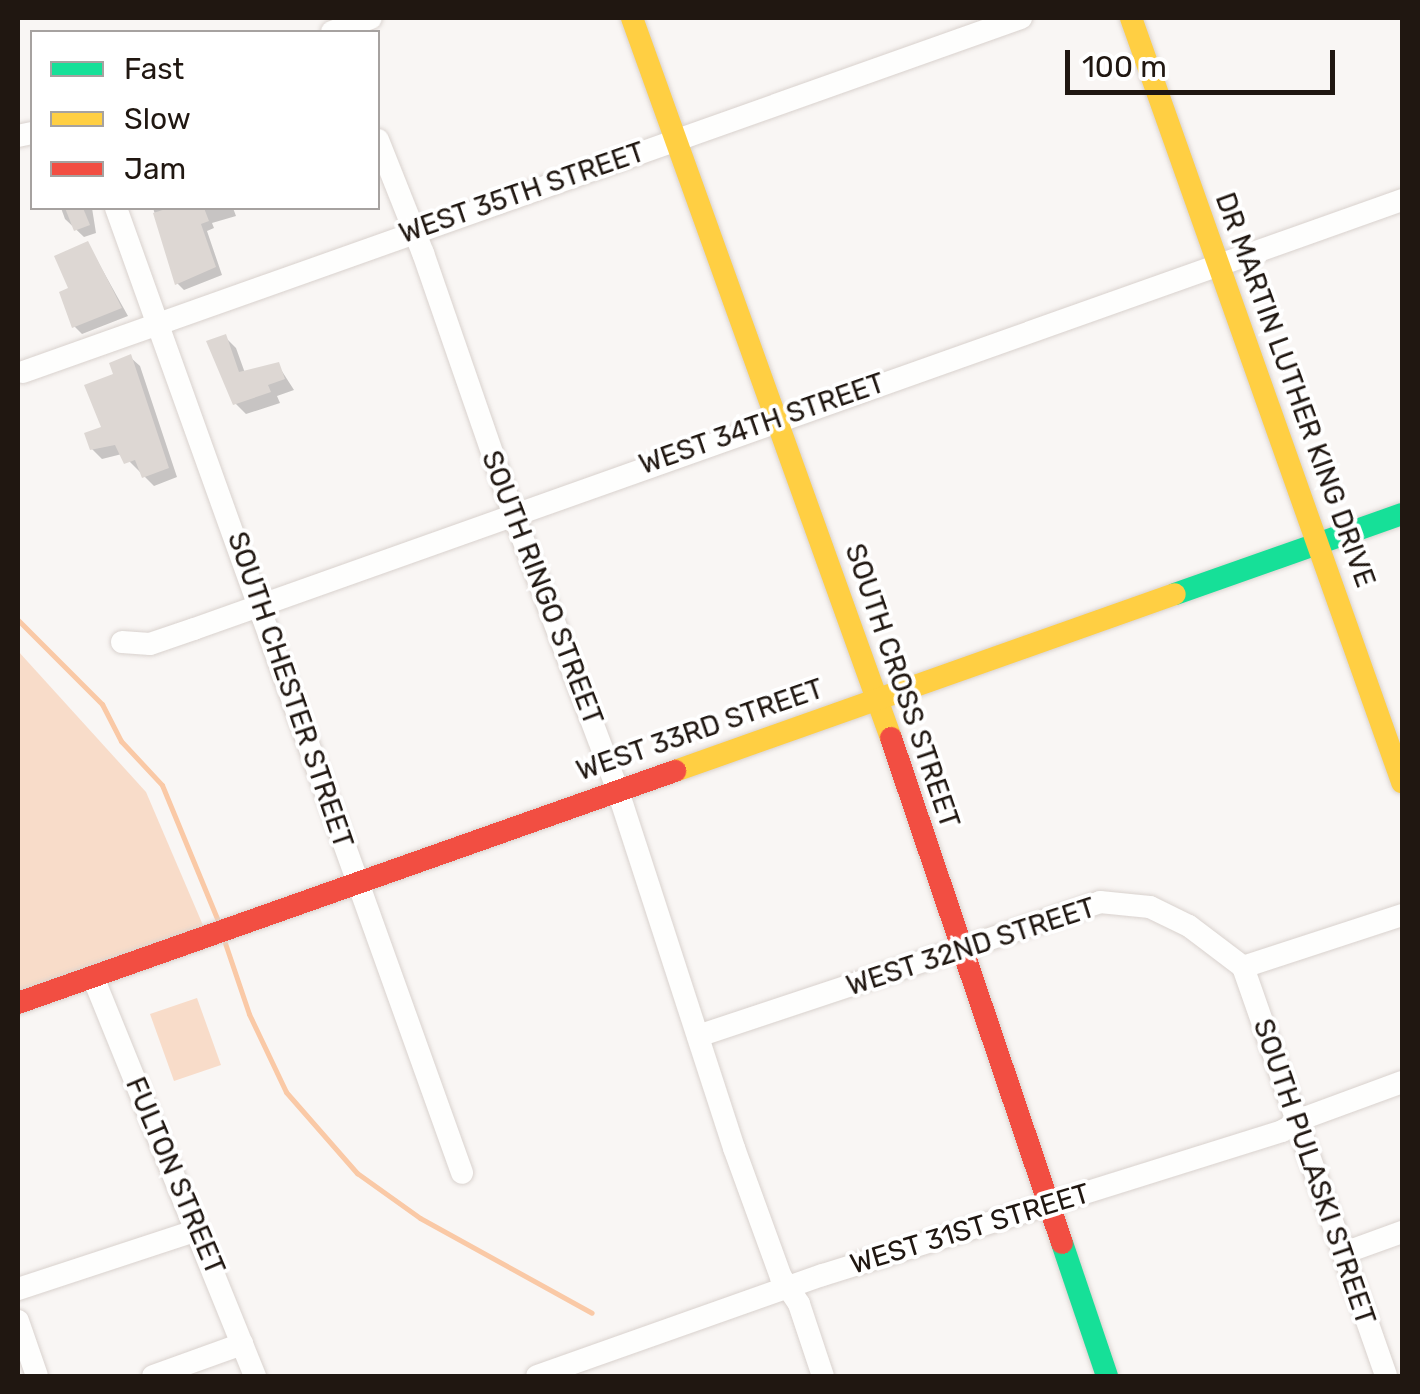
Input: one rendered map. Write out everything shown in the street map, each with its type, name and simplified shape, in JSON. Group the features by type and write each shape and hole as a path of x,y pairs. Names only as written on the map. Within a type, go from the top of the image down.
{"street":[{"path":"340,30 371,18"},
{"name":"SOUTH CROSS STREET","path":"632,18 878,700 1052,1203 1106,1376"},
{"name":"WEST 35TH STREET","path":"23,372 414,230 1021,18"},
{"name":"DR MARTIN LUTHER KING DRIVE","path":"1130,18 1402,782"},
{"name":"SOUTH RINGO STREET","path":"380,145 618,791 740,1166 788,1288 799,1304 823,1376"},
{"name":"WEST 34TH STREET","path":"122,642 150,644 1402,200"},
{"name":"SOUTH CHESTER STREET","path":"117,210 462,1173"},
{"name":"WEST 33RD STREET","path":"18,1004 1402,514"},
{"name":"WEST 32ND STREET","path":"698,1036 962,952 1076,907 1126,902 1150,907 1189,926 1242,967"},
{"path":"1242,967 1402,915"},
{"name":"SOUTH PULASKI STREET","path":"1242,967 1386,1376"},
{"name":"FULTON STREET","path":"93,977 256,1376"},
{"name":"WEST 31ST STREET","path":"537,1376 788,1288 1296,1124 1402,1082"},
{"path":"18,1290 198,1230"},
{"path":"1344,1253 1402,1232"},
{"path":"18,1322 37,1376"},
{"path":"153,1376 242,1344"}],"shaded area":[{"path":"18,651 146,792 208,937 18,1003"},
{"path":"197,998 221,1065 174,1081 150,1014"}],"building":[{"path":"66,210 84,210 90,225 74,231"},
{"path":"205,210 209,221 201,224 216,267 175,285 153,213"},
{"path":"88,241 122,308 72,328 59,292 68,288 54,256"},
{"path":"226,334 239,372 279,362 285,379 268,385 271,392 233,405 206,341"},
{"path":"131,354 169,468 142,478 135,460 124,464 115,445 90,450 84,433 101,427 84,385 113,374 109,363"}],"waterway":[{"path":"18,620 102,704 121,741 162,785 219,923"},
{"path":"225,943 249,1014 286,1092 357,1173 420,1218 592,1313"}],"traffic: fast":[{"path":"1175,594 1402,514"},
{"path":"1062,1243 1107,1376"}],"traffic: slow":[{"path":"632,18 891,738"},
{"path":"1131,18 1402,782"},
{"path":"675,771 1175,594"}],"traffic: jam":[{"path":"891,738 1062,1243"},
{"path":"18,1003 675,771"}]}
